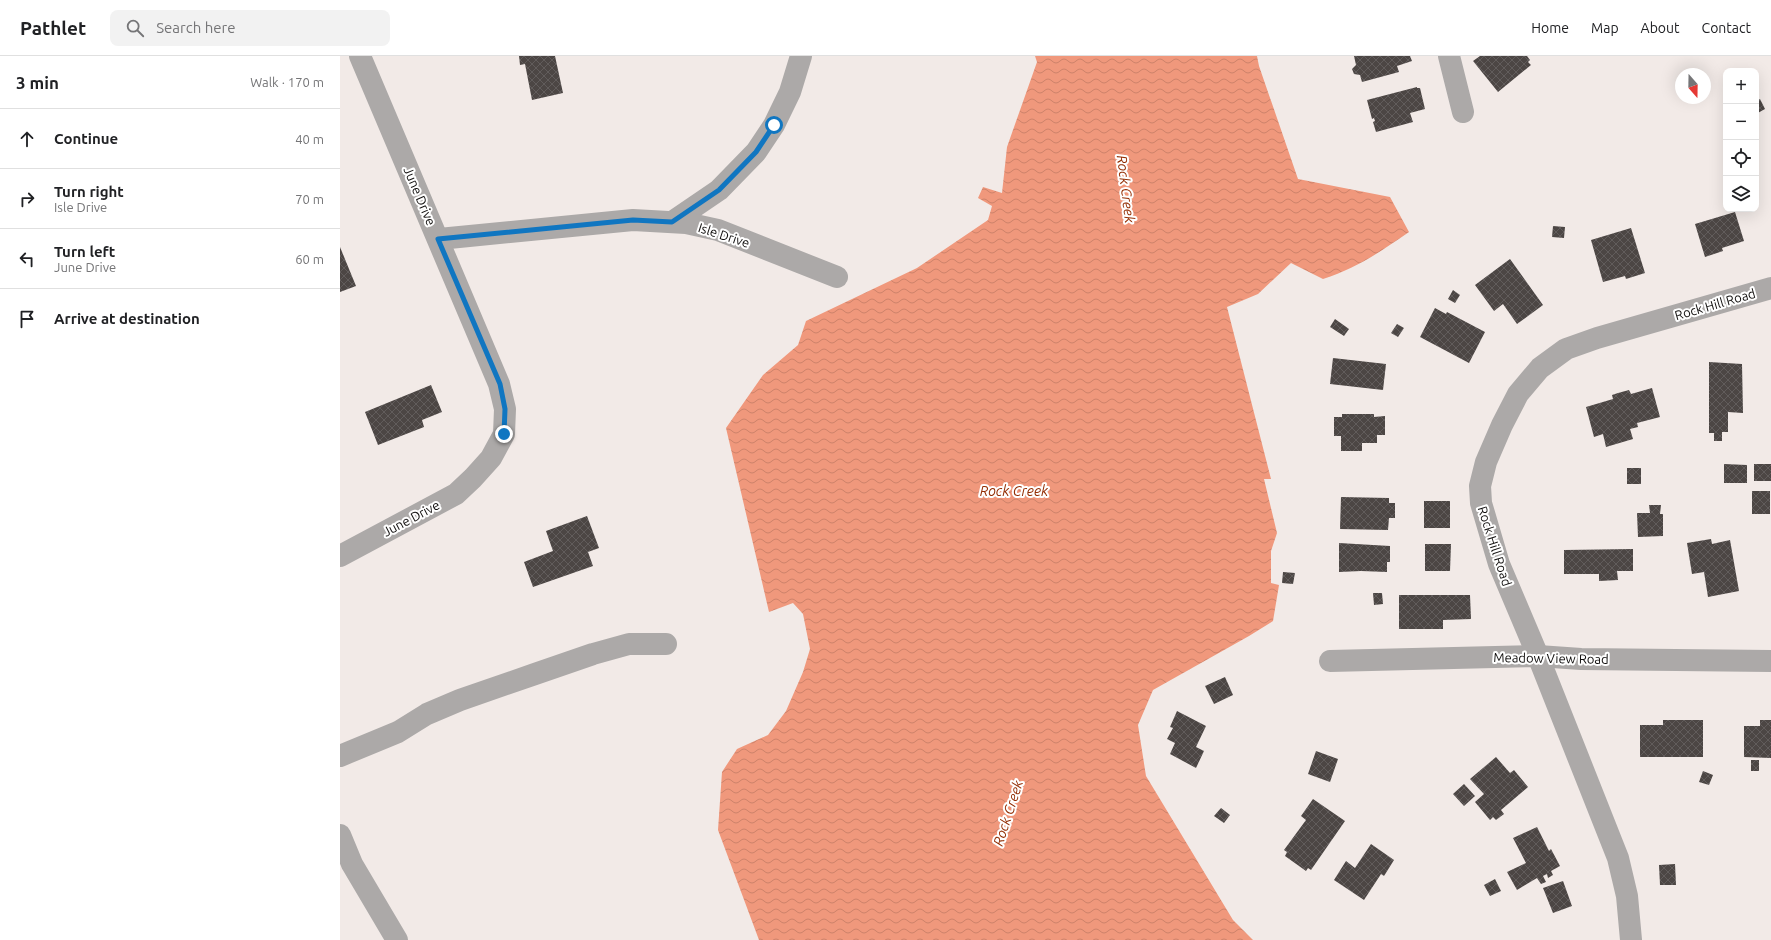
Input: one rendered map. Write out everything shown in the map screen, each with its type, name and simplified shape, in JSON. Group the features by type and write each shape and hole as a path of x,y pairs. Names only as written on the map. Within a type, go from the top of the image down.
{"street":[{"name":"June Drive","path":"340,556 456,494 490,458 504,434 505,409 500,384 360,56"},
{"path":"672,222 719,190 756,152 774,125 790,92 801,56"},
{"path":"1449,56 1463,112"},
{"name":"Isle Drive","path":"438,239 633,220 686,223 718,230 837,277"},
{"name":"Rock Hill Road","path":"1630,940 1628,896 1618,858 1538,656 1499,564 1481,503 1480,486 1486,462 1502,425 1518,394 1540,368 1566,349 1771,288"},
{"path":"340,756 398,732 434,711 542,671 629,644 666,644"},
{"name":"Meadow View Road","path":"1330,661 1538,656 1581,659 1771,661"},
{"path":"340,835 352,864 396,940"}],"water":[{"name":"Rock Creek","path":"1035,56 1257,56 1259,66 1298,179 1390,197 1409,232 1358,265 1323,279 1291,263 1258,294 1227,307 1271,479 1264,479 1277,533 1271,551 1271,583 1279,585 1273,621 1153,690 1138,725 1146,776 1233,920 1253,940 759,940 718,830 722,772 737,749 768,735 786,711 803,672 810,649 803,614 793,603 769,612 726,428 763,375 798,345 806,321 917,268 988,220 992,206 978,198 983,187 1002,193 1007,147 1037,62"}],"building":[{"path":"519,56 555,56 563,93 532,100 525,64 520,65"},
{"path":"1354,56 1410,56 1412,61 1397,66 1399,72 1362,82 1360,75 1354,74 1352,69 1356,65"},
{"path":"1480,56 1527,56 1530,60 1528,62 1531,65 1498,92 1473,61"},
{"path":"1417,87 1420,88 1425,109 1410,113 1413,122 1376,132 1373,122 1375,121 1374,118 1372,119 1367,100"},
{"path":"1759,100 1765,109 1759,112 1759,104"},
{"path":"1735,212 1744,241 1722,248 1723,251 1705,257 1695,224"},
{"path":"1553,226 1565,227 1564,238 1552,237"},
{"path":"1631,228 1645,273 1626,279 1625,276 1603,282 1591,240"},
{"path":"340,247 356,286 340,292"},
{"path":"1510,259 1543,305 1517,324 1503,304 1494,311 1475,285"},
{"path":"1453,290 1460,295 1455,303 1448,299"},
{"path":"1435,308 1446,314 1447,312 1485,332 1469,363 1420,337"},
{"path":"1335,319 1349,329 1344,336 1330,327"},
{"path":"1397,324 1404,328 1398,337 1391,333"},
{"path":"1333,358 1386,364 1383,390 1330,384"},
{"path":"1709,362 1742,364 1743,413 1728,412 1728,432 1722,432 1722,441 1714,441 1714,433 1709,433"},
{"path":"431,385 442,412 422,420 424,427 378,445 365,412"},
{"path":"1652,388 1660,417 1637,423 1638,427 1630,429 1633,439 1606,447 1603,434 1594,437 1586,407 1613,399 1612,395 1618,393 1629,390 1631,394"},
{"path":"1342,414 1374,414 1374,417 1385,416 1385,435 1377,435 1377,443 1362,443 1362,451 1341,451 1341,436 1334,436 1334,417 1342,417"},
{"path":"1724,464 1747,465 1747,483 1724,483"},
{"path":"1754,464 1771,464 1771,481 1754,481"},
{"path":"1627,468 1641,468 1641,484 1627,484"},
{"path":"1752,491 1770,491 1770,514 1752,514"},
{"path":"1341,497 1389,498 1389,503 1395,503 1395,518 1389,518 1388,530 1340,529"},
{"path":"1424,501 1450,501 1450,528 1424,528"},
{"path":"1649,505 1661,505 1660,514 1663,514 1663,536 1638,537 1637,513 1650,513"},
{"path":"587,516 599,548 588,552 593,566 533,587 524,562 553,551 546,531"},
{"path":"1711,539 1712,544 1730,540 1739,591 1708,597 1704,572 1692,574 1687,543"},
{"path":"1339,543 1390,546 1390,562 1387,562 1387,572 1339,572"},
{"path":"1425,544 1451,544 1450,571 1425,571"},
{"path":"1633,549 1633,571 1617,571 1618,580 1599,581 1599,574 1564,574 1564,550"},
{"path":"1283,572 1295,573 1293,584 1282,583"},
{"path":"1373,593 1382,593 1383,604 1374,605"},
{"path":"1399,595 1470,595 1471,619 1443,620 1443,629 1399,629"},
{"path":"1225,677 1233,695 1214,704 1205,686"},
{"path":"1177,711 1206,726 1196,747 1204,751 1196,768 1170,754 1175,743 1167,739 1173,728 1170,727"},
{"path":"1663,720 1703,720 1703,757 1640,757 1640,725 1663,725"},
{"path":"1760,720 1771,720 1771,758 1744,757 1744,726 1760,726"},
{"path":"1316,751 1338,759 1330,782 1308,774"},
{"path":"1496,757 1510,773 1514,770 1528,787 1501,810 1504,814 1496,820 1493,817 1490,820 1475,802 1484,794 1470,779"},
{"path":"1751,760 1759,760 1759,771 1751,771"},
{"path":"1703,771 1713,775 1709,785 1699,782"},
{"path":"1464,784 1475,796 1464,806 1453,794"},
{"path":"1313,799 1345,821 1311,870 1308,868 1306,871 1285,856 1287,852 1284,850 1306,820 1301,816"},
{"path":"1221,808 1230,815 1224,823 1214,816"},
{"path":"1537,827 1549,851 1551,849 1560,866 1551,871 1553,875 1548,878 1547,874 1543,876 1546,882 1541,884 1537,878 1517,890 1507,872 1526,863 1513,838"},
{"path":"1371,844 1394,860 1384,876 1381,874 1364,900 1334,880 1346,861 1355,868"},
{"path":"1675,864 1676,885 1660,885 1659,865"},
{"path":"1495,879 1501,891 1490,896 1484,885"},
{"path":"1563,881 1572,906 1553,913 1543,888"}],"route":[{"path":"504,434 505,409 500,384 438,239 633,220 672,222 719,190 756,152 774,125"}]}
